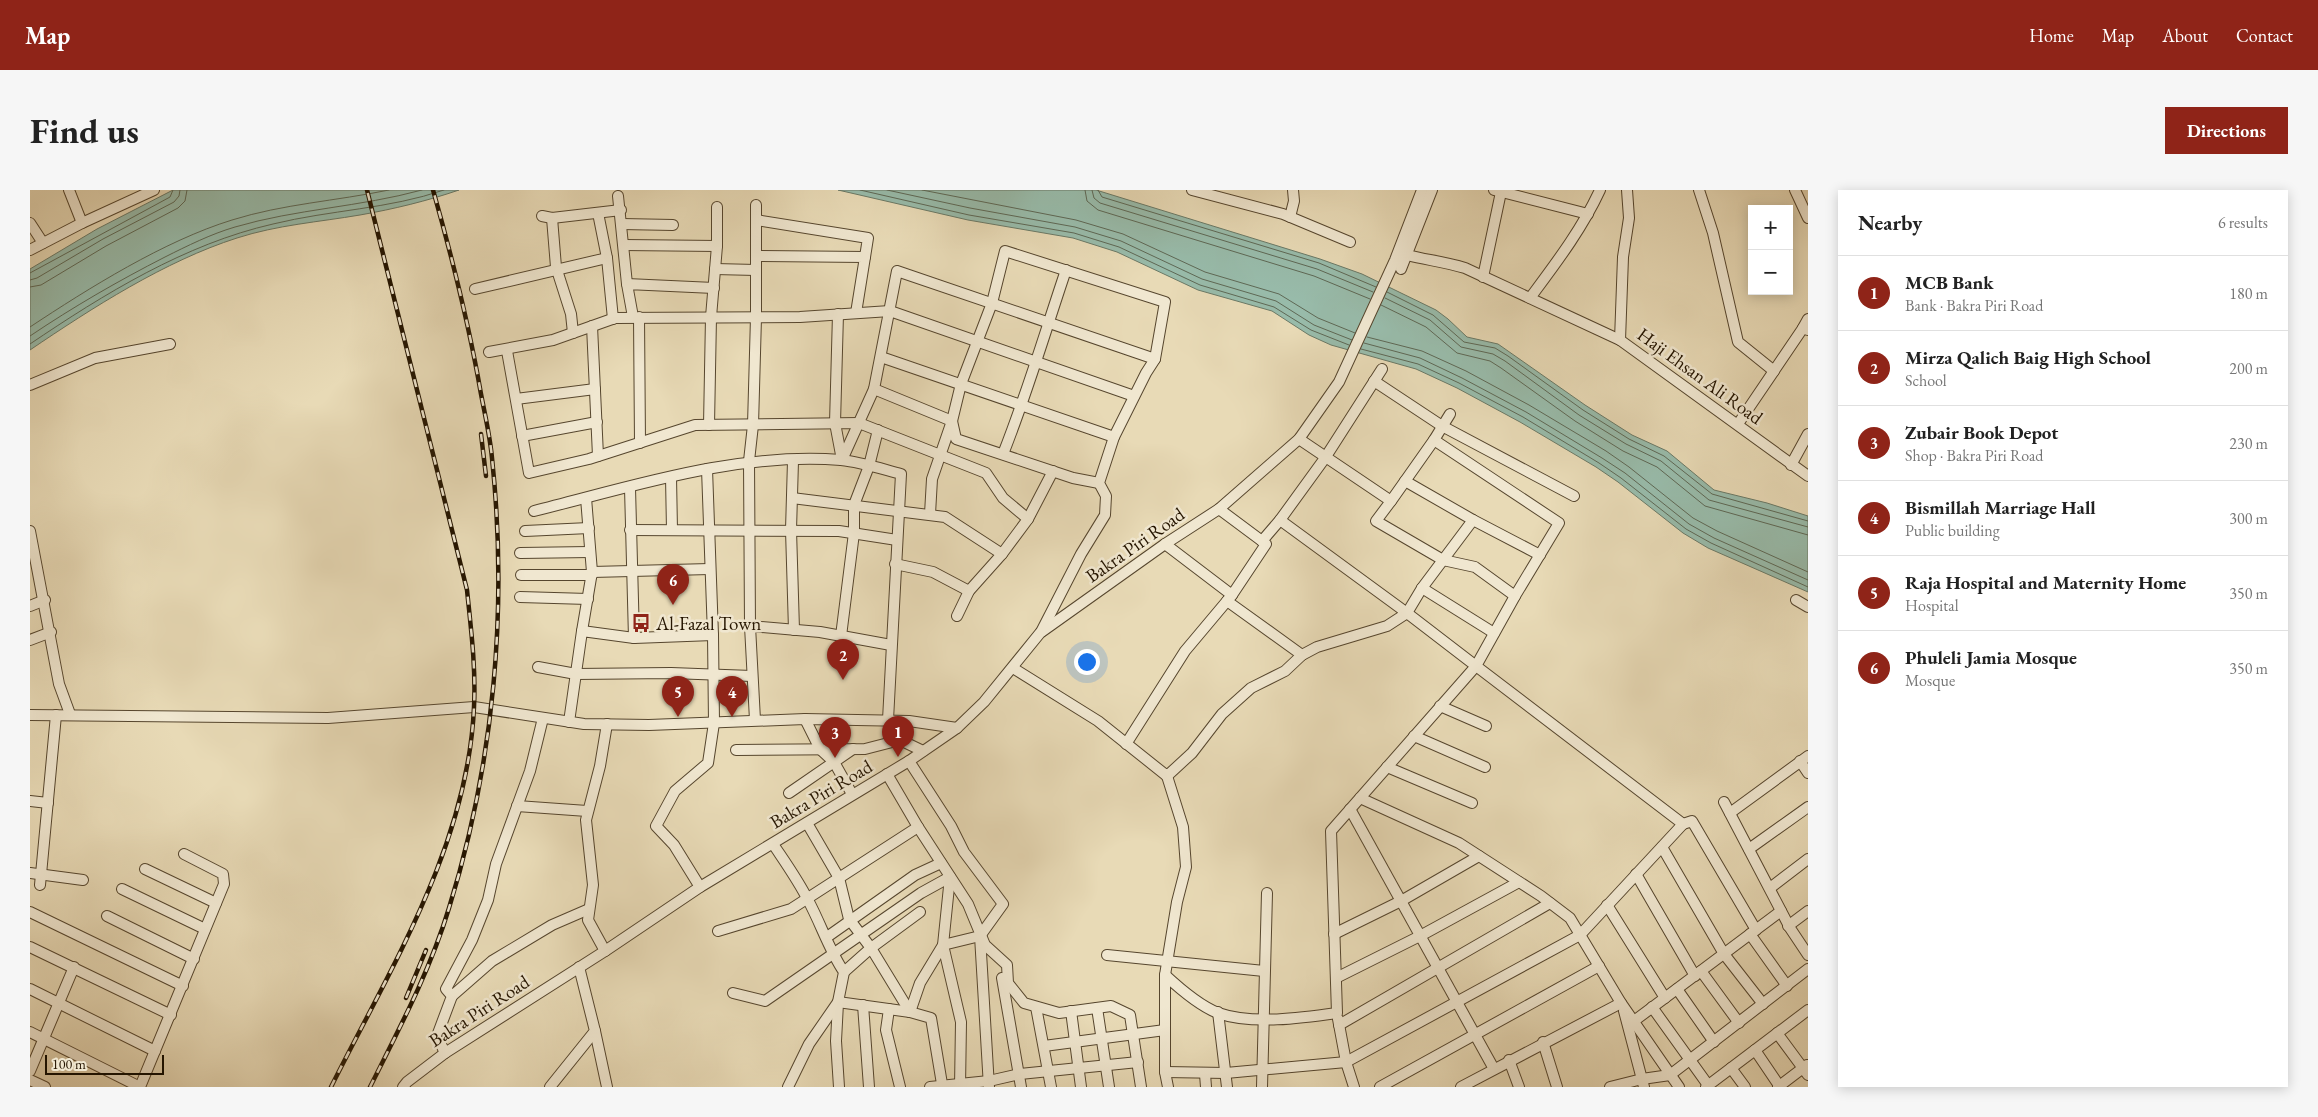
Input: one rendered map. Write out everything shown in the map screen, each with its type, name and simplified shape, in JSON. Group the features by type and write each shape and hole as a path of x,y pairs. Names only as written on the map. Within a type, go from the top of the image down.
{"street":[{"path":"70,190 82,223"},
{"path":"30,250 82,223 154,190"},
{"path":"1192,190 1290,217 1350,242"},
{"path":"1290,217 1294,200 1293,190"},
{"name":"Bakra Piri Road","path":"407,1085 445,1053 579,968 700,887 852,794 909,762 957,728 984,702 1040,633 1219,509 1299,439 1338,382 1349,362 1388,276 1422,190"},
{"path":"1401,270 1432,190"},
{"path":"1530,298 1567,248 1600,190"},
{"name":"Haji Ehsan Ali Road","path":"1627,190 1629,218 1623,257 1620,340 1808,476"},
{"path":"1699,190 1713,233 1738,342 1774,371"},
{"path":"1795,190 1808,218"},
{"path":"1483,277 1498,191 1521,194 1588,214"},
{"path":"618,196 621,210 627,284 636,317 640,443"},
{"path":"754,720 750,626 749,461 756,317 756,205"},
{"path":"709,425 711,317 717,246 717,207"},
{"path":"572,333 571,314 557,270 547,217 621,210"},
{"path":"598,213 607,258 613,319"},
{"path":"756,220 868,238 856,313"},
{"path":"30,223 43,243"},
{"path":"622,224 673,225"},
{"path":"624,244 717,246"},
{"path":"930,514 932,479 952,421 961,384 992,303 1005,251 1165,302 1155,359 1114,437 1099,483 1106,496 1104,515 1081,554 1040,633"},
{"path":"1407,255 1427,260 1440,260 1483,277 1620,340"},
{"path":"756,256 865,258"},
{"path":"476,288 607,258"},
{"path":"715,269 756,270"},
{"path":"1003,454 1022,406 1034,362 1066,270"},
{"path":"842,460 874,389 897,271 1155,359"},
{"path":"627,284 714,288"},
{"path":"490,352 553,340 613,319 636,317 756,317 890,311 1134,396"},
{"path":"838,314 835,423 842,460"},
{"path":"1738,424 1806,325"},
{"path":"592,326 598,456"},
{"path":"30,386 96,358 170,344"},
{"path":"507,350 529,473 598,456 695,425 859,422 986,472 1003,498 1028,519"},
{"path":"880,357 1114,437"},
{"path":"1262,541 1280,520 1325,458 1382,369"},
{"path":"1374,381 1442,426 1574,496"},
{"path":"516,399 595,389"},
{"path":"874,389 952,421"},
{"path":"1450,414 1434,440 1376,521 1443,560 1475,567 1515,596"},
{"path":"952,421 956,439 1073,478 1099,483"},
{"path":"522,436 596,422"},
{"path":"841,636 854,533 854,505 878,430"},
{"path":"1792,465 1808,434"},
{"path":"1299,439 1390,501"},
{"path":"1354,1087 1346,1062 1337,1013 1331,831 1476,666 1515,596 1559,524 1434,440"},
{"path":"534,511 706,468 749,461 842,460 901,474 888,720"},
{"path":"793,461 794,630"},
{"path":"700,887 674,844 656,826 676,791 708,763 714,723 713,634 706,468"},
{"path":"957,616 969,591 1002,554 1028,519 1053,471"},
{"path":"671,477 672,530"},
{"path":"1405,481 1473,520 1540,555"},
{"path":"630,488 634,638"},
{"path":"569,722 592,574 586,498"},
{"path":"792,498 945,516 1002,554"},
{"path":"1126,744 1186,651 1230,598 1266,544 1219,509"},
{"path":"1280,520 1407,613 1683,824"},
{"path":"1167,776 1192,753 1222,714 1251,688 1284,671 1302,655 1317,647 1386,626 1407,613 1422,588 1473,520"},
{"path":"526,531 588,528"},
{"path":"630,530 840,530 897,540"},
{"path":"30,536 34,570 45,600 59,684 70,714"},
{"path":"1166,544 1302,655"},
{"path":"520,553 590,552"},
{"path":"895,564 933,572 969,591"},
{"path":"522,575 710,569"},
{"path":"1422,588 1494,633"},
{"path":"520,597 588,599"},
{"path":"30,606 45,600"},
{"path":"1796,600 1808,607"},
{"path":"750,626 841,636 891,645"},
{"path":"582,631 634,638 713,634"},
{"path":"30,640 50,632"},
{"path":"538,666 576,674 752,676"},
{"path":"1013,668 1098,721 1167,776 1182,827 1186,867 1177,902 1165,975 1165,1072 1168,1087"},
{"path":"1440,706 1486,726"},
{"path":"30,715 328,718 474,707 569,722 607,724 714,723 805,719 909,721 957,728"},
{"path":"40,885 56,715"},
{"path":"452,996 446,989 472,940 488,900 496,864 530,771 543,718"},
{"path":"805,719 820,749 834,762 852,794"},
{"path":"604,951 588,920 593,885 586,820 600,766 607,724"},
{"path":"1414,736 1485,767"},
{"path":"736,750 865,749 900,740 923,751"},
{"path":"789,793 854,749"},
{"path":"1730,814 1804,759 1808,773"},
{"path":"909,762 950,826 964,852 1004,904 980,936 943,945 920,983 910,1012"},
{"path":"1387,767 1472,803"},
{"path":"887,774 918,827 968,904 985,945 1007,965 1008,983 1024,1003 1058,1013 1111,1006 1130,1015 1141,1087"},
{"path":"1360,798 1459,843 1570,918 1621,1003 1679,1087"},
{"path":"30,801 48,803"},
{"path":"1724,802 1788,926 1808,956"},
{"path":"517,806 587,811"},
{"path":"1749,849 1808,807"},
{"path":"1350,809 1494,1068"},
{"path":"1165,1072 1226,1073 1346,1062 1580,935 1683,824 1692,821 1753,932 1787,986"},
{"path":"807,822 839,878 849,919 859,935 871,948 910,1012"},
{"path":"718,931 791,909 918,827"},
{"path":"773,844 808,898 832,954 844,972"},
{"path":"1662,847 1724,954 1763,1004"},
{"path":"30,1032 140,1087 224,884 223,874 184,854"},
{"path":"1334,934 1401,901 1479,856"},
{"path":"1770,888 1808,860"},
{"path":"826,937 849,919 915,875 941,863"},
{"path":"145,869 216,903"},
{"path":"30,873 83,880"},
{"path":"1636,874 1698,974 1739,1022"},
{"path":"733,993 765,1001 921,893 950,877"},
{"path":"950,877 943,945 961,1022 960,1086"},
{"path":"1336,978 1420,936 1519,882"},
{"path":"122,889 205,929"},
{"path":"1262,1087 1267,893"},
{"path":"1339,1025 1439,969 1550,903"},
{"path":"1607,905 1665,998"},
{"path":"445,1053 437,1036 452,996 492,961 552,925 589,909"},
{"path":"1634,1021 1781,911"},
{"path":"1788,926 1808,911"},
{"path":"30,912 183,986"},
{"path":"839,1087 836,1041 838,1002 844,972 871,948 920,912"},
{"path":"107,916 194,959"},
{"path":"980,936 989,1084"},
{"path":"30,947 171,1015"},
{"path":"1107,955 1264,971"},
{"path":"998,957 1021,1087"},
{"path":"1380,1087 1599,966"},
{"path":"30,1070 74,968"},
{"path":"579,968 607,1087"},
{"path":"1610,1087 1643,1083 1670,1075 1808,969"},
{"path":"1165,975 1181,990 1218,1012 1248,1018 1302,1018 1337,1013"},
{"path":"30,989 155,1051"},
{"path":"1677,989 1714,1042"},
{"path":"838,1002 910,1012 930,1018 942,1084"},
{"path":"788,1087 809,1044 838,1002"},
{"path":"1461,1087 1509,1060 1621,1003"},
{"path":"1621,1003 1643,1083"},
{"path":"863,1005 869,1087"},
{"path":"1036,1006 1051,1087"},
{"path":"1097,1008 1109,1087"},
{"path":"1652,1008 1707,1086 1808,1010"},
{"path":"889,1009 886,1030 900,1087"},
{"path":"1071,1011 1081,1087"},
{"path":"1218,1012 1227,1087"},
{"path":"550,1087 595,1030"},
{"path":"1044,1046 1165,1030"},
{"path":"1755,1050 1779,1087 1806,1069 1776,1033"},
{"path":"1544,1042 1558,1087"},
{"path":"1509,1060 1519,1087"},
{"path":"930,1087 942,1084 960,1086 989,1084 1020,1074 1138,1062"},
{"path":"1731,1068 1745,1087"},
{"path":"1205,1074 1206,1087"},
{"path":"30,1080 45,1087"}],"water":[{"path":"173,190 459,190 385,210 267,230 210,248 156,272 78,318 30,350 30,269 97,229"},
{"path":"838,190 1096,190 1320,259 1362,274 1436,310 1467,337 1498,344 1585,405 1632,435 1667,451 1714,490 1767,503 1808,516 1808,592 1708,548 1683,533 1596,467 1520,422 1457,388 1416,369 1331,345 1309,335 1272,311 1198,290 1117,252 1073,238 968,220"}],"railway":[{"path":"331,1087 401,950 423,904 442,856 458,808 469,758 474,707 474,663 467,590 367,190"},
{"path":"370,1087 423,977 449,908 477,798 487,742 497,629 497,515 491,450 466,317 433,190"},
{"path":"481,434 486,476"},
{"path":"406,998 426,950"}],"place":[{"name":"Phuleli Jamia Mosque","path":"673,605"},
{"name":"Al-Fazal Town","path":"641,623"},
{"name":"Mirza Qalich Baig High School","path":"843,680"},
{"name":"Raja Hospital and Maternity Home","path":"678,717"},
{"name":"Bismillah Marriage Hall","path":"732,717"},
{"name":"MCB Bank","path":"898,757"},
{"name":"Zubair Book Depot","path":"835,758"}]}
